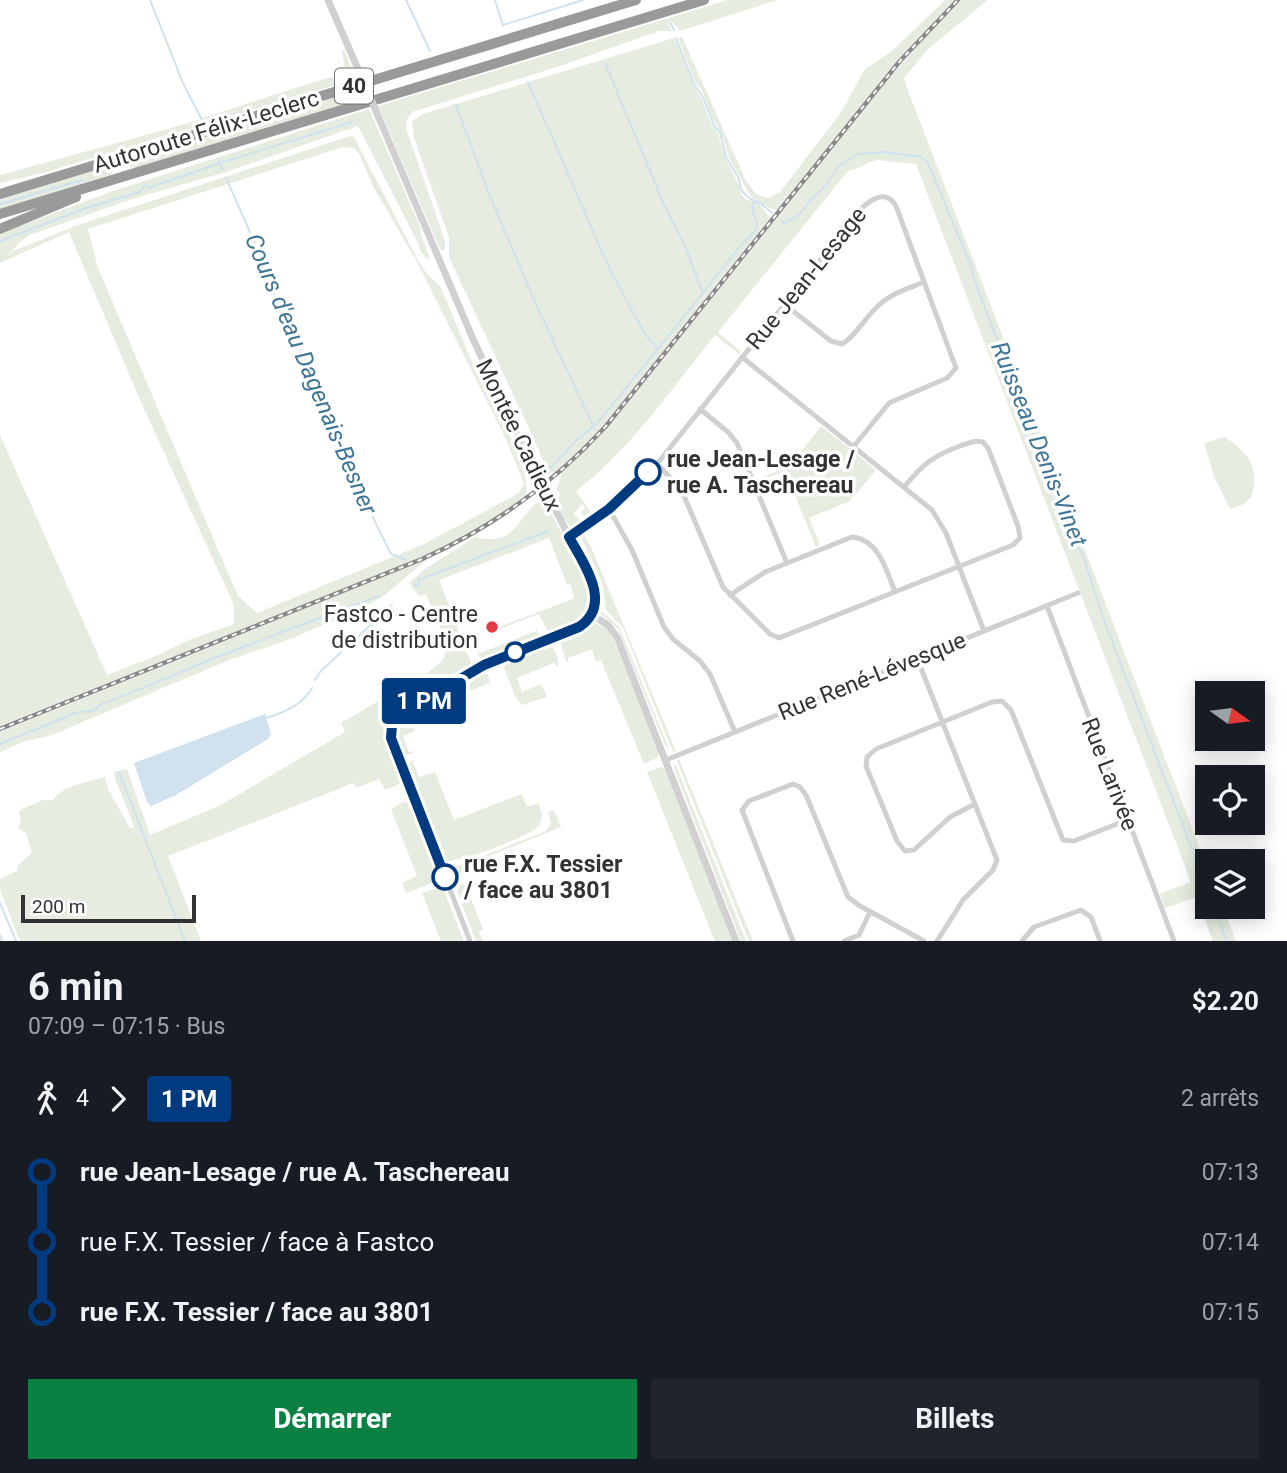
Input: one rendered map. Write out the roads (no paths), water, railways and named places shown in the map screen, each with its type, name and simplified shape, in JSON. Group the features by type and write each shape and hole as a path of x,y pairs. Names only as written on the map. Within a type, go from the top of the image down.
{"highway":[{"name":"Autoroute Félix-Leclerc","path":"0,194 636,0"},
{"name":"Autoroute Félix-Leclerc","path":"0,214 704,0"},
{"path":"0,229 121,177"}],"street":[{"name":"Montée Cadieux","path":"328,0 473,339 595,590 596,603 592,615"},
{"name":"Rue Jean-Lesage","path":"569,537 609,509 657,464 860,209 881,197 891,199 894,203 954,360 955,370 947,378 889,403 854,446"},
{"path":"785,304 831,341 842,344 881,303 924,282"},
{"path":"742,357 927,505 940,521 984,631"},
{"path":"700,409 737,443 787,563"},
{"path":"657,464 681,489 720,581 730,595 770,634 779,638 1014,544 1020,536 987,446 981,441 935,455 905,486"},
{"path":"609,509 632,550 664,627 673,639 700,660 710,674 735,732"},
{"path":"730,595 758,576 787,563 845,540 858,538 879,555 895,592"},
{"name":"Rue René-Lévesque","path":"666,760 1078,593"},
{"name":"Rue Larivée","path":"1047,606 1174,941"},
{"path":"470,941 391,738 392,725 404,712 478,668 579,627 592,615 608,625 617,637 736,941"},
{"path":"917,658 996,856 996,865 963,900 937,941"},
{"path":"975,804 950,817 914,850 905,851 897,841 867,768 866,759 872,751 942,722 995,701 1006,703 1013,713 1060,835 1067,842 1127,820"},
{"path":"793,941 742,810 749,801 787,785 798,785 804,792 846,894 853,902 924,941"},
{"path":"1023,941 1034,927 1078,910 1089,914 1100,941"},
{"path":"844,941 859,935 870,912"}],"water":[{"path":"265,714 271,734 268,739 176,795 151,806 147,802 134,763"}],"waterway":[{"path":"150,0 183,83 203,122"},
{"path":"406,0 430,51"},
{"path":"495,0 503,26"},
{"path":"503,25 583,0"},
{"name":"Ruisseau Denis-Vinet","path":"670,22 674,30"},
{"name":"Ruisseau Denis-Vinet","path":"676,38 694,84 703,97 714,126 720,132 726,157 739,179 741,190 772,213"},
{"path":"605,63 665,207 686,248 703,294"},
{"path":"456,105 489,194 538,309 594,427 658,349 645,334 610,270 528,82"},
{"path":"0,241 86,208 140,192 145,185 148,188 352,122"},
{"name":"Ruisseau Denis-Vinet","path":"782,221 784,223 799,215 839,166 858,154 884,152 921,157 927,161 1030,418 1063,514 1082,553 1104,620 1195,857"},
{"path":"218,159 223,169"},
{"name":"Cours d'eau Dagenais-Besner","path":"226,178 254,241 265,275 271,281 275,297 299,343 315,388 376,524 391,554 406,560"},
{"path":"0,204 82,180"},
{"path":"658,349 757,229 752,208 754,201"},
{"path":"542,476 593,427"},
{"path":"414,584 419,586 418,580 549,531"},
{"path":"0,744 78,712 93,711 101,704 214,658 379,596"},
{"path":"315,680 320,672 392,605"},
{"path":"266,718 298,704 312,688"},
{"path":"119,772 185,941"},
{"path":"0,903 16,941"},
{"name":"Ruisseau Denis-Vinet","path":"1219,919 1227,941"},
{"path":"0,935 2,941"}],"railway":[{"path":"0,729 422,559 498,518 544,485 606,426 900,61 958,0"}],"place":[{"name":"rue Jean-Lesage / rue A. Taschereau","path":"648,472"},
{"name":"Fastco - Centre de distribution","path":"492,627"},
{"name":"rue F.X. Tessier / face au 3801","path":"445,877"}]}
